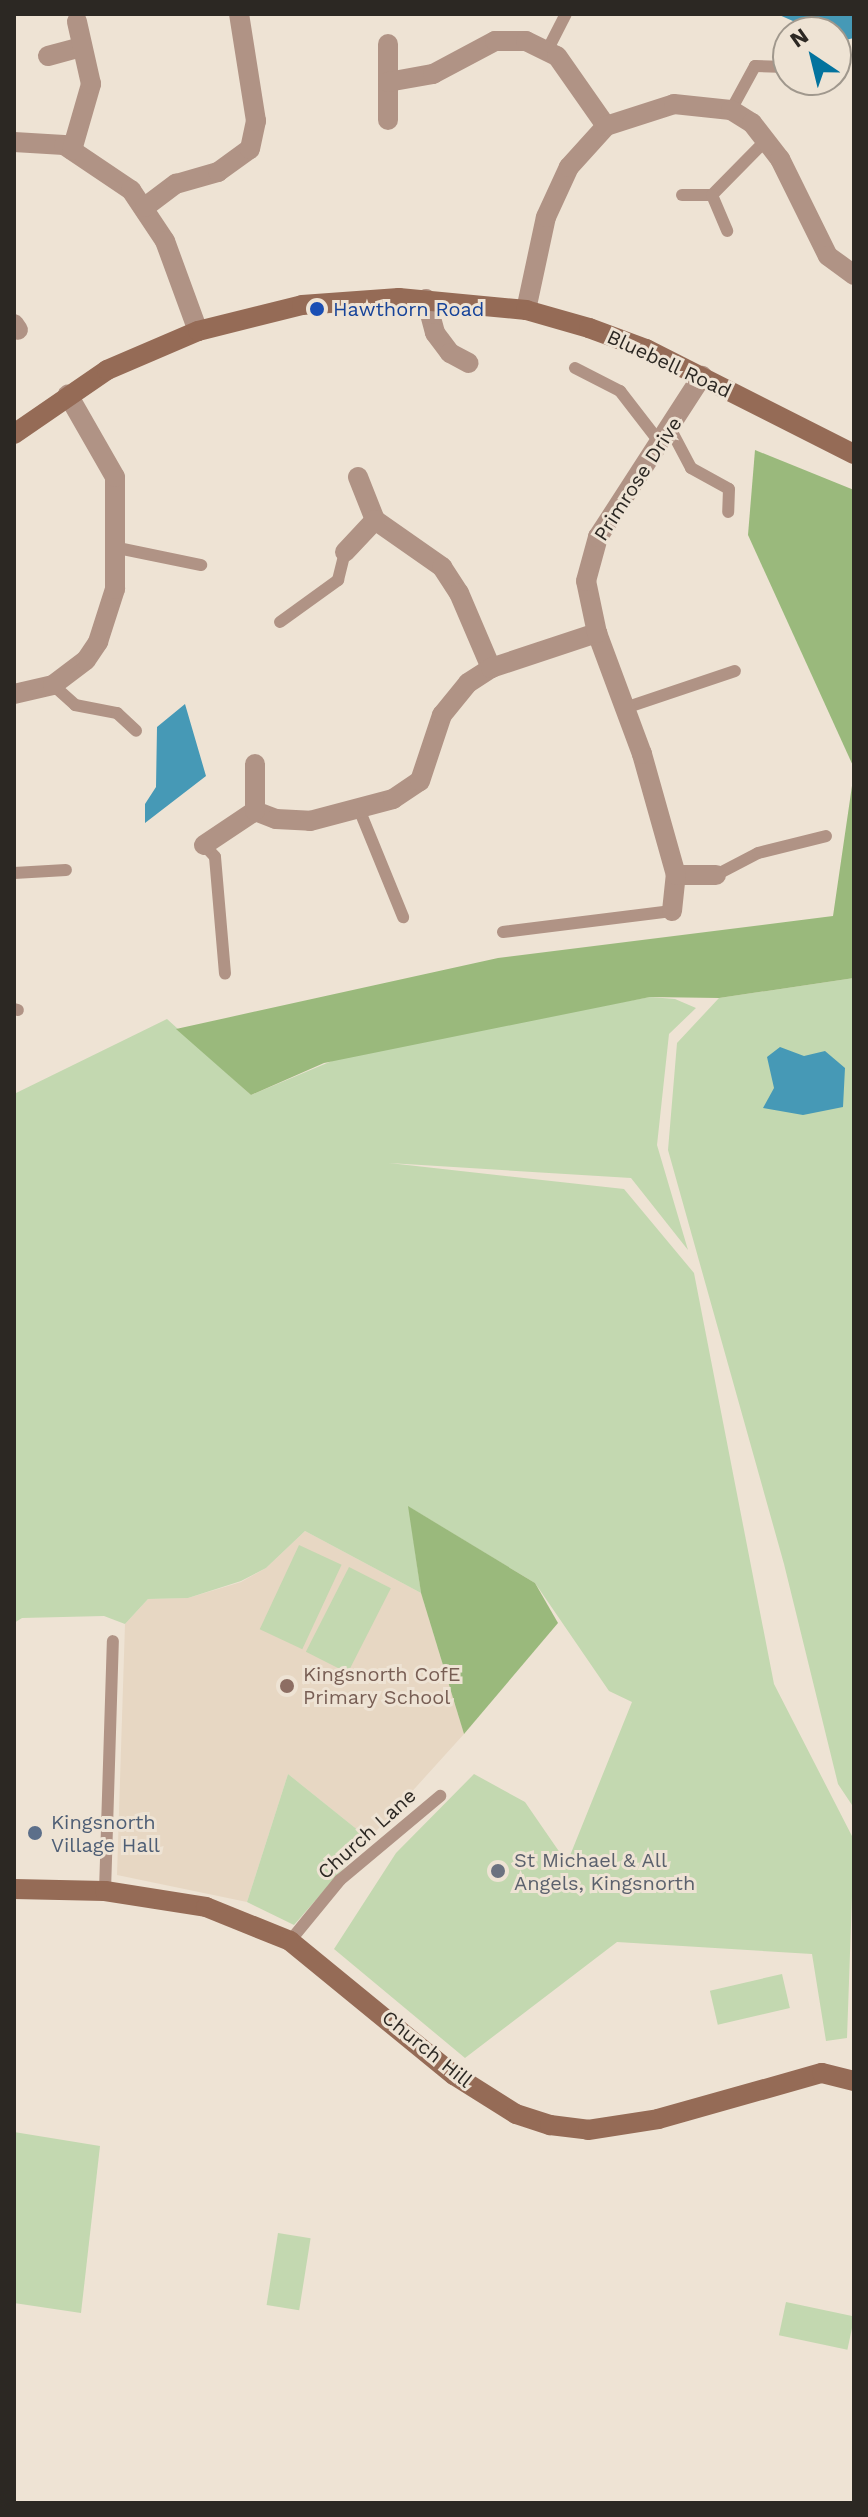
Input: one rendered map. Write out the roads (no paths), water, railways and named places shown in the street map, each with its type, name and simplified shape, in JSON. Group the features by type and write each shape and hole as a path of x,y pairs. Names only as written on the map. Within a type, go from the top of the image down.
{"street":[{"path":"145,207 176,184 218,172 250,149 256,121 239,14"},
{"path":"72,150 91,84 77,22"},
{"path":"388,82 433,74 495,41 526,41 548,49 606,126"},
{"path":"388,44 388,120"},
{"path":"48,56 82,47"},
{"path":"526,310 556,191 569,167 606,126 674,104 731,110 767,139 828,256 854,275"},
{"path":"14,142 72,150 106,168 145,207 165,241 198,331"},
{"path":"426,299 435,333 450,353 469,363"},
{"name":"Bluebell Road","path":"14,434 107,370 198,331 326,301 426,299 526,310 646,349 854,454"},
{"name":"Primrose Drive","path":"672,911 676,875 625,708 597,633 586,581 589,560 617,506 666,437 702,376"},
{"path":"14,694 53,685 86,660 98,642 115,589 118,548 112,506 115,477 68,395"},
{"path":"358,477 375,520 442,567 459,593 491,668"},
{"path":"345,552 375,520"},
{"path":"255,811 276,819 310,821 393,799 420,781 454,695 491,668 597,633"},
{"path":"255,764 255,811"},
{"path":"204,845 255,811"},
{"path":"676,875 716,875"},
{"name":"Church Hill","path":"14,1889 105,1891 206,1907 290,1941 454,2075 516,2114 550,2125 588,2130 658,2119 822,2073 854,2081"}],"lane":[{"path":"548,49 566,14"},
{"path":"731,110 755,66 772,67"},
{"path":"682,195 712,195 767,139"},
{"path":"712,195 727,231"},
{"path":"575,368 620,391 666,437 691,468 729,489 728,512"},
{"path":"118,548 201,565"},
{"path":"280,622 338,580 345,552"},
{"path":"625,708 735,671"},
{"path":"53,685 75,705 117,713 136,731"},
{"path":"359,809 403,917"},
{"path":"716,875 758,853 826,836"},
{"path":"204,845 215,857 225,974"},
{"path":"14,873 66,870"},
{"path":"503,932 672,911"},
{"path":"105,1891 113,1641"},
{"name":"Church Lane","path":"290,1941 340,1880 440,1796"}],"water":[{"path":"777,14 854,14 854,38 852,16"},
{"path":"185,704 206,776 145,823 145,804 156,787 157,727"},
{"path":"780,1047 804,1056 825,1051 845,1068 843,1107 803,1115 763,1108 774,1088 767,1057"}],"place":[{"name":"Hawthorn Road","path":"317,309"},
{"name":"Kingsnorth CofE Primary School","path":"287,1686"},
{"name":"Kingsnorth Village Hall","path":"35,1833"},
{"name":"St Michael & All Angels, Kingsnorth","path":"498,1871"}]}
